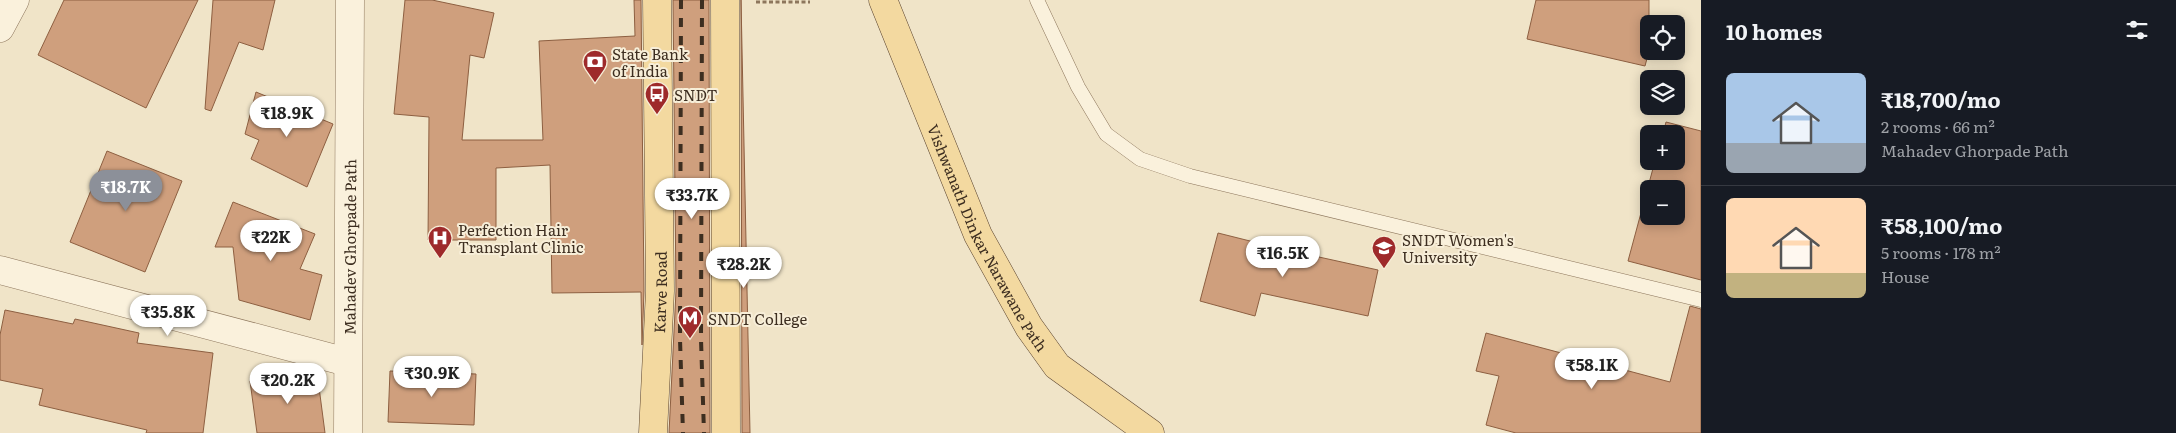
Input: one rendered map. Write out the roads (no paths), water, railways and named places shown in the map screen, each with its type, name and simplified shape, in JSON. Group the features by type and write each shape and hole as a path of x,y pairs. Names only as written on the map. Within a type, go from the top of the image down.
{"main road":[{"name":"Karve Road","path":"653,433 660,291 657,0"},
{"name":"Vishwanath Dinkar Narawane Path","path":"883,0 978,235 1029,327 1056,366 1150,433"},
{"path":"725,1 726,433"}],"street":[{"path":"0,28 15,0"},
{"name":"Mahadev Ghorpade Path","path":"348,433 350,0"},
{"path":"0,270 347,362"}],"lane":[{"path":"1036,0 1078,87 1106,134 1140,159 1190,176 1701,300"}],"railway":[{"path":"681,0 680,339 683,433"},
{"path":"702,0 701,339 704,433"}],"place":[{"name":"State Bank of India","path":"595,83"},
{"name":"SNDT","path":"657,115"},
{"name":"Perfection Hair Transplant Clinic","path":"440,259"},
{"name":"SNDT Women's University","path":"1384,269"},
{"name":"SNDT College","path":"690,339"}]}
